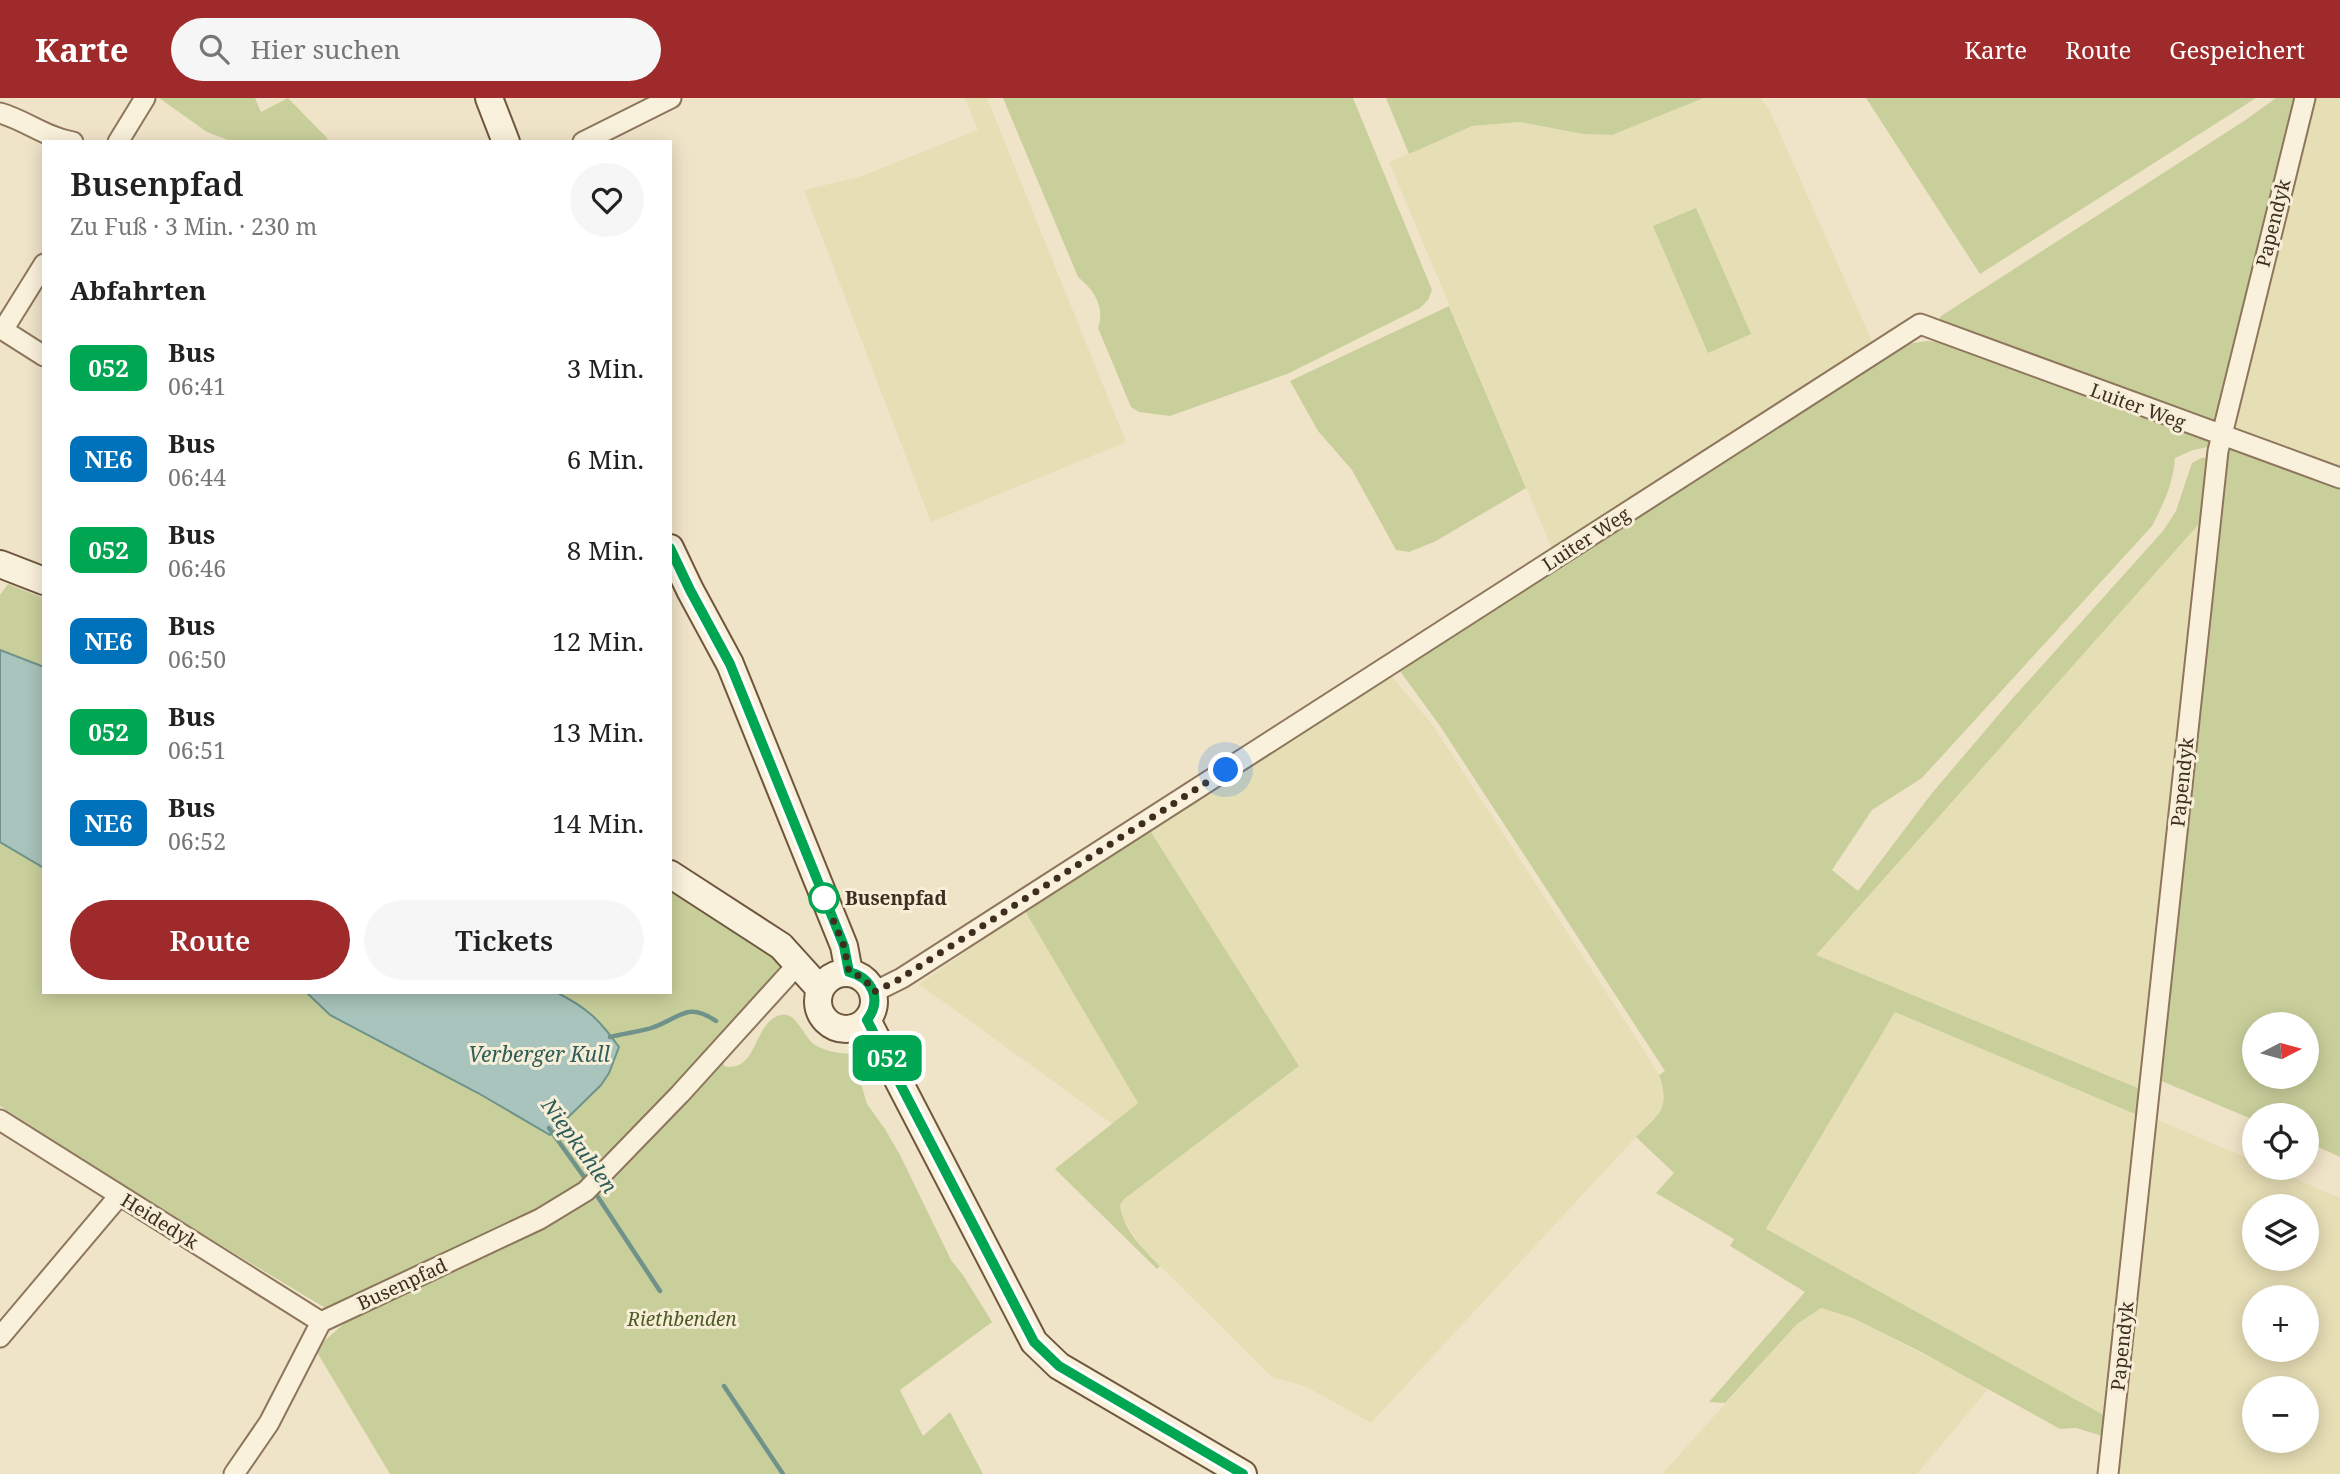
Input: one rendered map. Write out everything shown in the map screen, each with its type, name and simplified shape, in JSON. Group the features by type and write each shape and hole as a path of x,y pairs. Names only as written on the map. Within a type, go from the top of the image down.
{"main road":[{"path":"489,98 505,140"},
{"path":"672,552 730,664 844,946 849,972"},
{"path":"0,564 42,580"},
{"path":"672,875 768,937 798,964 820,989"},
{"path":"849,972 864,978 874,992 874,1007 867,1020 853,1028 837,1028 830,1024 820,1011 820,989 832,976 849,972"},
{"path":"867,1020 1034,1342 1059,1366 1243,1474"}],"street":[{"path":"119,140 145,98"},
{"path":"587,140 671,98"},
{"name":"Papendyk","path":"2108,1474 2220,436 2305,98"},
{"path":"0,113 18,118 60,140"},
{"path":"42,267 1,329 42,355"},
{"name":"Luiter Weg","path":"874,992 912,972 1920,324 2340,478"},
{"name":"Busenpfad","path":"321,1322 540,1219 591,1187 798,964"},
{"name":"Heidedyk","path":"0,1120 321,1322"},
{"path":"0,1337 119,1196"},
{"path":"234,1474 269,1423 321,1322"}],"shaded area":[{"path":"965,98 987,98 1126,442 931,522 804,190 859,177 978,130"},
{"path":"1704,98 1761,98 1770,111 1874,346 1553,551 1389,162 1472,126 1520,122 1583,134 1612,135"},
{"path":"2312,98 2340,98 2340,469 2229,430"},
{"path":"2206,516 2145,1091 1815,955"},
{"path":"1392,677 1432,724 1647,1055 1659,1075 1665,1101 1659,1112 1371,1423 1307,1387 1272,1377 1141,1247 1121,1215 1120,1205 1124,1198 1299,1066 1151,832"},
{"path":"1025,911 1138,1103 1112,1124 919,984"},
{"path":"1895,1012 2142,1117 2111,1419 1766,1230"},
{"path":"2156,1119 2242,1156 2242,1180 2299,1180 2340,1198 2340,1474 2117,1474"},
{"path":"1821,1308 1853,1318 1989,1388 1917,1474 1662,1474 1797,1324"}],"green space":[{"path":"159,98 255,98 261,112 288,98 328,139 228,140 207,132"},
{"path":"1003,98 1353,98 1432,290 1428,300 1420,308 1287,374 1170,416 1139,412 1131,407 1098,328 1100,313 1097,300 1078,277"},
{"path":"1386,98 1704,98 1612,135 1583,134 1520,122 1472,126 1409,154"},
{"path":"1866,98 2256,98 1980,274"},
{"path":"2276,98 2299,98 2214,425 1938,321 1941,316"},
{"path":"1696,208 1751,334 1708,353 1653,226"},
{"path":"1449,306 1526,488 1436,541 1409,552 1396,550 1352,470 1318,431 1290,381"},
{"path":"1927,341 1948,343 2211,438 2208,447 2175,458 2167,493 2152,526 1922,778 1872,810 1832,870 1858,891 1932,793 2012,699 2163,531 2176,511 2192,463 2214,456 2206,516 1816,955 2145,1091 2142,1117 1895,1012 1766,1229 2111,1419 2109,1438 2076,1428 2060,1429 1923,1353 1853,1318 1821,1308 1797,1324 1725,1403 1709,1402 1805,1292 1730,1246 1734,1239 1656,1193 1674,1173 1636,1137 1661,1110 1664,1096 1659,1075 1665,1071 1440,726 1400,671 1884,356 1907,344"},
{"path":"2226,448 2340,488 2340,1157 2319,1147 2319,1103 2242,1103 2242,1115 2159,1080"},
{"name":"Riethbenden","path":"8,584 42,597 42,994 672,994 672,890 788,967 724,1058 724,1066 743,1063 764,1027 780,1015 795,1020 815,1045 825,1049 852,1054 858,1053 859,1047 863,1047 867,1056 851,1065 860,1080 867,1104 900,1155 951,1260 992,1322 900,1390 923,1436 950,1412 983,1474 390,1474 315,1349 347,1321 192,1228 0,1106 0,595"},
{"path":"1397,669 1392,677 1151,832 1299,1066 1124,1199 1120,1205 1125,1223 1160,1266 1157,1269 1055,1169 1138,1103 1025,911"}],"water":[{"path":"0,650 42,666 42,867 0,842"},
{"name":"Verberger Kull","path":"308,994 560,994 592,1015 619,1047 601,1085 550,1135 478,1093 330,1015"}],"waterway":[{"path":"610,1037 649,1029 690,1012 698,1012 716,1021"},
{"name":"Niepkuhlen","path":"549,1128 587,1181"},
{"name":"Niepkuhlen","path":"594,1191 660,1291"},
{"name":"Niepkuhlen","path":"724,1386 783,1474"}],"bus line":[{"name":"052","path":"672,552 730,664 844,946 849,972 864,978 874,992 874,1007 867,1020 1034,1342 1059,1366 1243,1474"}],"place":[{"name":"Busenpfad","path":"824,898"}],"route":[{"path":"824,898 844,946 849,972 864,978 874,992 898,980 1226,770"}]}
